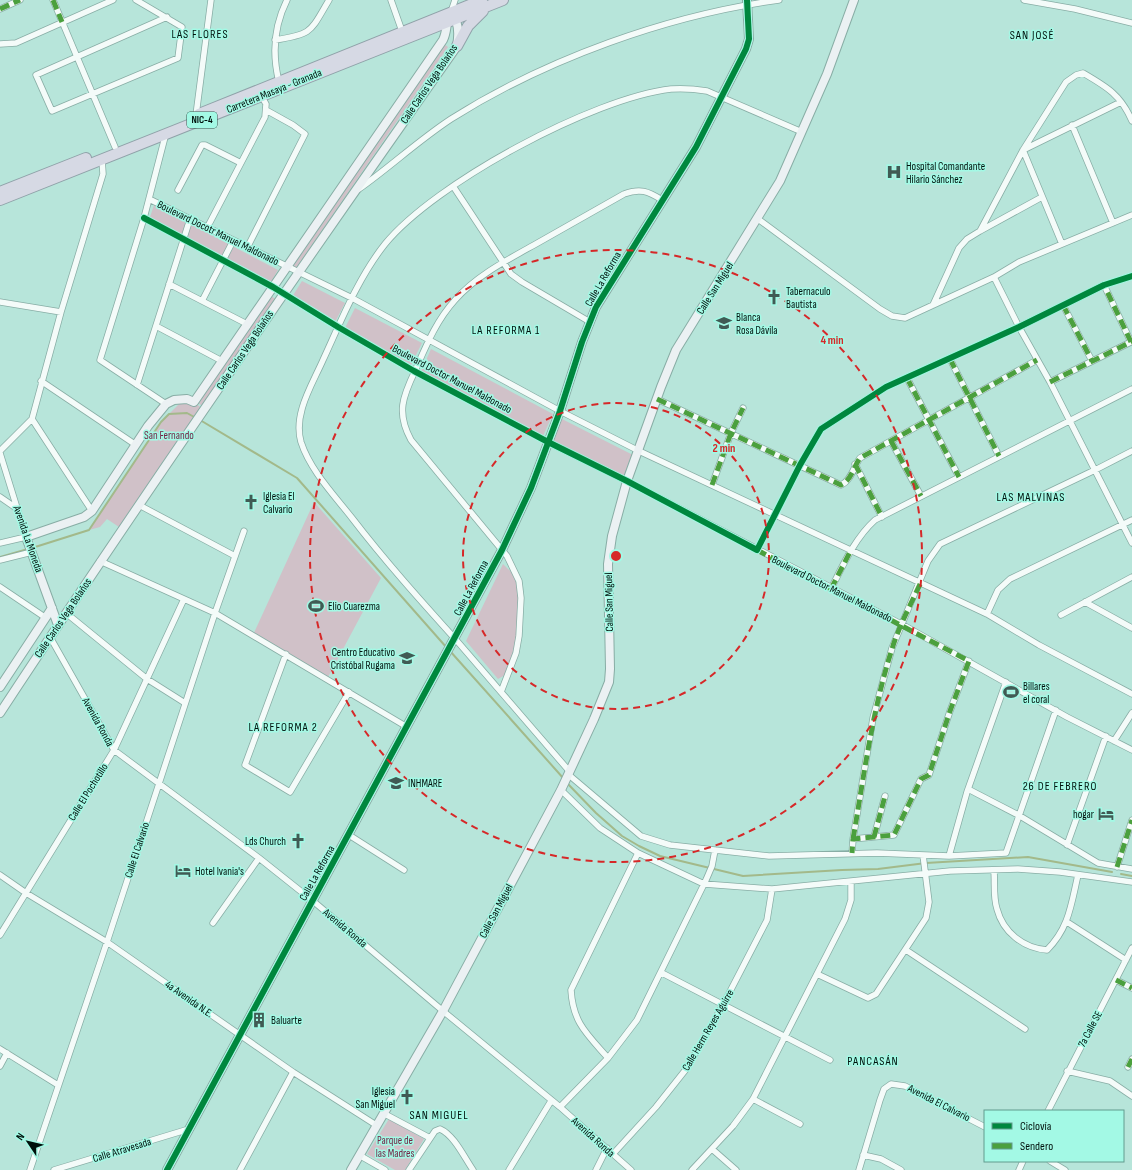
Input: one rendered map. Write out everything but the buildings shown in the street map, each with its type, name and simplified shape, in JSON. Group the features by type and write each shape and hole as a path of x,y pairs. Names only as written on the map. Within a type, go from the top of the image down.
{"highway":[{"name":"Carretera Masaya - Granada","path":"451,18 482,0"},
{"name":"Carretera Masaya - Granada","path":"0,192 279,82 503,0"},
{"path":"457,46 468,26 492,4"},
{"name":"Carretera Masaya - Granada","path":"0,200 166,133 262,97 403,36"}],"street":[{"path":"0,9 20,0"},
{"path":"53,0 94,93 115,147"},
{"path":"0,44 16,42 113,0"},
{"path":"136,0 167,17 182,27 178,58 52,111 36,75 167,17"},
{"path":"196,115 210,0"},
{"path":"279,82 275,66 275,40 280,18 287,0"},
{"path":"275,40 300,36 308,32 315,25 329,0"},
{"path":"391,0 403,36"},
{"path":"451,18 455,0"},
{"path":"354,192 451,120 528,78 580,55 641,32 747,2 779,0"},
{"name":"Calle San Miguel","path":"351,1170 443,1011 562,789 609,682 609,555 612,536 627,481 676,350 780,181 827,74 854,0"},
{"path":"1024,0 1079,10 1132,23"},
{"name":"Calle La Reforma","path":"167,1170 239,1034 349,835 502,550 531,488 560,411 596,307 696,147 722,97 749,39 747,2"},
{"name":"Calle Carlos Vega Bolaños","path":"0,713 100,561 298,272 457,46 459,36 451,18"},
{"name":"Calle Carlos Vega Bolaños","path":"194,402 286,266 443,40 451,18"},
{"path":"980,231 1023,150 1066,82 1076,75 1083,73 1107,87 1125,105 1132,122"},
{"path":"802,132 722,97 692,88 672,89 634,97 583,115 541,136 453,186 429,202 392,236 376,257 352,298 303,407 300,426 303,447 318,472 385,560 454,641 501,692 569,775 641,836 670,845 714,852 769,856 852,853 924,857 1006,853 1056,710"},
{"path":"207,228 264,117 266,110 262,97"},
{"path":"1023,150 1121,102"},
{"path":"247,248 305,134 293,125 266,110"},
{"path":"1072,125 1113,223"},
{"path":"166,133 144,218 100,360 166,404"},
{"path":"178,190 202,145 205,145 241,163"},
{"path":"1023,150 1062,244"},
{"path":"0,452 32,419 41,381 103,174 102,159"},
{"path":"453,186 502,263 512,274 522,282 590,322"},
{"path":"501,692 516,653 520,636 521,598 519,581 512,563 411,440 406,430 403,417 403,398 428,339 455,300 474,283 502,263 624,194 638,189 644,190 662,200"},
{"path":"933,305 959,248 967,239 1042,197"},
{"name":"Boulevard Docotr Manuel Maldonado","path":"149,199 286,266"},
{"path":"758,219 880,309 892,316 905,318 994,277 1019,262 1132,215"},
{"name":"Boulevard Doctor Manuel Maldonado","path":"144,218 224,259 414,371 902,625 1006,682"},
{"path":"137,385 190,219"},
{"path":"202,301 233,241"},
{"name":"Boulevard Doctor Manuel Maldonado","path":"286,266 352,298 560,411 639,451 986,614 1039,646 1132,694"},
{"path":"756,550 776,515 800,464 821,429 886,387 1019,328 1104,285 1132,276"},
{"path":"994,277 1019,328 1050,382 1124,524 1132,543"},
{"path":"169,284 247,324"},
{"path":"1050,382 1131,342 1104,285"},
{"path":"0,302 61,312"},
{"path":"1063,305 1092,361"},
{"path":"156,326 222,361"},
{"path":"950,359 999,456"},
{"path":"657,399 841,484 847,482 855,464 860,458 1037,360"},
{"path":"907,378 959,476"},
{"path":"41,381 136,445"},
{"path":"831,589 851,550 868,526 959,476 1132,389"},
{"path":"0,543 27,538 84,517 92,511 136,445 166,404 174,400 187,399 194,402 200,416"},
{"path":"712,485 731,433 743,408"},
{"path":"32,419 92,511"},
{"path":"891,441 921,496"},
{"path":"852,853 853,839 874,718 892,648 928,561 940,544 1132,451"},
{"name":"Avenida La Moneda","path":"0,452 31,550 58,625"},
{"path":"855,464 882,517"},
{"path":"0,497 17,508"},
{"path":"139,505 235,556"},
{"path":"986,614 998,590 1010,579 1132,520"},
{"name":"Calle El Calvario","path":"30,1170 107,942 184,703 244,531"},
{"path":"0,560 31,550"},
{"path":"100,561 215,613 407,727"},
{"path":"1061,615 1132,577"},
{"path":"0,587 46,618"},
{"name":"Calle El Pochotillo","path":"0,935 114,750 184,599"},
{"path":"1085,602 1132,628"},
{"name":"Calle Carlos Vega Bolaños","path":"0,687 52,608"},
{"path":"66,613 147,679 184,703"},
{"name":"Avenida Ronda","path":"50,637 114,750 313,901 443,1011 560,1107 631,1170"},
{"path":"286,654 245,765 290,792 348,692"},
{"path":"853,839 894,835 921,778 929,775 950,711 969,661"},
{"path":"949,856 968,789 1006,682 1132,750"},
{"path":"1114,740 1132,713"},
{"path":"1067,845 1106,736"},
{"path":"562,789 600,828 638,853 705,882 739,888 772,889 926,875 950,871 994,871 1018,869 1060,872 1132,882"},
{"path":"968,789 1020,816 1098,863 1132,869"},
{"path":"874,837 885,796"},
{"path":"1117,867 1132,820"},
{"path":"349,835 404,870"},
{"path":"560,1107 608,1058 637,1020 662,973 705,882 712,866 714,852"},
{"path":"608,1058 585,1032 577,1019 572,1005 572,990 638,853"},
{"path":"817,974 868,998 876,994 926,918 929,902 924,857"},
{"path":"213,923 258,858"},
{"path":"994,871 996,908 1004,926 1016,939 1035,949 1046,950 1054,943 1067,922 1078,875"},
{"name":"4a Avenida N.E.","path":"0,874 26,893 107,942 293,1072 376,1126"},
{"path":"692,1170 712,1149 753,1099 845,919 851,900 851,882"},
{"name":"Calle Herm Reyes Aguirre","path":"613,1154 656,1107 687,1068 724,1005 767,920 772,889"},
{"path":"1067,922 1126,960"},
{"name":"7a Calle SE","path":"1048,1110 1132,948"},
{"path":"906,950 1025,1029"},
{"path":"662,973 830,1060"},
{"path":"1116,980 1132,988"},
{"path":"0,1049 58,1085"},
{"path":"0,1066 7,1054"},
{"path":"1128,1067 1132,1059"},
{"path":"1068,1071 1110,1081 1132,1096"},
{"path":"240,1170 293,1072"},
{"name":"Avenida El Calvario","path":"863,1155 884,1089 891,1084 905,1086 984,1126"},
{"path":"753,1099 800,1124"},
{"path":"510,1170 551,1101"},
{"path":"384,1113 430,1138"},
{"name":"Calle Atravesada","path":"54,1170 189,1129"},
{"path":"409,1170 430,1138 440,1129 444,1131 473,1170"},
{"path":"596,1170 606,1148"},
{"path":"712,1149 736,1170"},
{"path":"360,1155 385,1170"},
{"path":"859,1170 863,1155 881,1159 901,1170"},
{"path":"1052,1162 1066,1170"}],"green space":[{"path":"444,44 448,47 296,268 290,265"},
{"path":"154,205 278,270 271,282 150,217"},
{"path":"302,281 345,303 335,322 292,297"},
{"path":"271,296 277,300 204,407 198,403"},
{"path":"355,308 422,343 411,365 345,328"},
{"path":"431,349 553,414 543,436 421,372"},
{"name":"San Fernando","path":"194,402 204,410 122,529 107,519 100,527 89,530 161,422 180,403"},
{"path":"562,419 635,456 625,476 552,442"},
{"name":"Elio Cuarezma","path":"314,502 381,578 327,679 253,635"},
{"path":"503,564 517,580 520,616 516,641 509,665 505,675 498,679 466,641"},
{"name":"Parque de las Madres","path":"389,1119 424,1139 405,1170 395,1170 367,1154"}],"waterway":[{"path":"32,548 89,530 161,422 169,414 187,413 196,418"},
{"path":"200,420 297,478 447,648"},
{"path":"0,557 28,549"},
{"path":"450,651 564,779"},
{"path":"567,783 596,813 622,836 639,846 660,856 743,876 878,869 926,863 1028,857 1112,872"},
{"path":"1121,874 1132,876"}],"marked path":[{"path":"0,9 20,0"},
{"path":"53,0 62,22"},
{"path":"1050,382 1131,342 1104,285"},
{"path":"1063,305 1092,361"},
{"path":"950,359 999,456"},
{"path":"657,399 841,485 850,477 860,458 1037,360"},
{"path":"907,378 959,477"},
{"path":"712,485 731,433 743,408"},
{"path":"891,441 921,496"},
{"path":"855,464 882,517"},
{"path":"757,550 969,661 950,711 929,775 921,779 894,835 853,839 852,853"},
{"path":"831,589 851,550"},
{"path":"853,839 869,744 885,672 898,632 921,582"},
{"path":"874,837 885,796"},
{"path":"1117,867 1132,820"},
{"path":"1116,980 1132,988"},
{"path":"1128,1067 1132,1059"}],"cycle path":[{"path":"167,1170 502,550 531,488 560,411 582,342 596,307 696,147 746,49 749,39 747,0"},
{"path":"144,218 273,287 414,371 757,550 800,465 821,429 886,387 1019,327 1104,285 1132,276"}],"place":[{"name":"Hospital Comandante Hilario Sánchez","path":"894,172"},
{"name":"Tabernaculo Bautista","path":"774,297"},
{"name":"Blanca Rosa Dávila","path":"724,323"},
{"name":"Iglesia El Calvario","path":"251,502"},
{"name":"Elio Cuarezma","path":"316,606"},
{"name":"Centro Educativo Cristóbal Rugama","path":"407,658"},
{"name":"Billares el coral","path":"1011,692"},
{"name":"INHMARE","path":"396,783"},
{"name":"hogar","path":"1106,814"},
{"name":"Lds Church","path":"298,841"},
{"name":"Hotel Ivania's","path":"183,871"},
{"name":"Baluarte","path":"259,1020"},
{"name":"Iglesia San Miguel","path":"407,1097"}],"district":[{"name":"LAS FLORES","path":"200,34"},
{"name":"SAN JOSÉ","path":"1032,35"},
{"name":"LA REFORMA 1","path":"506,330"},
{"name":"LAS MALVINAS","path":"1031,497"},
{"name":"LA REFORMA 2","path":"283,727"},
{"name":"26 DE FEBRERO","path":"1060,786"},
{"name":"PANCASÁN","path":"873,1061"},
{"name":"SAN MIGUEL","path":"439,1115"}]}
